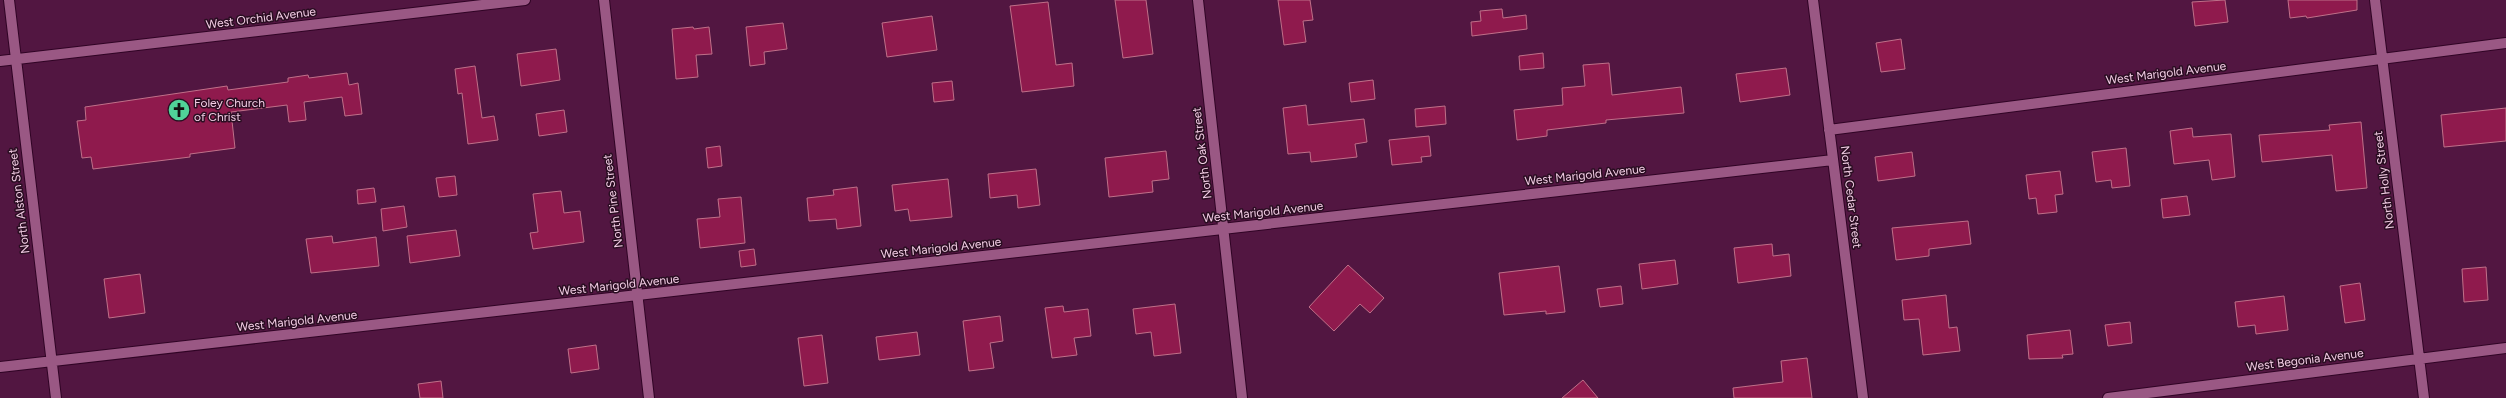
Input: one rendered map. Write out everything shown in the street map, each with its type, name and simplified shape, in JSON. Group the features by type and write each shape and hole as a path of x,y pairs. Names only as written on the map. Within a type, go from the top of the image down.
{"street":[{"name":"North Alston Street","path":"9,0 56,398"},
{"name":"West Orchid Avenue","path":"0,61 525,0"},
{"name":"North Pine Street","path":"604,0 649,398"},
{"name":"North Oak Street","path":"1198,0 1242,398"},
{"name":"North Cedar Street","path":"1813,0 1863,398"},
{"name":"North Holly Street","path":"2375,0 2421,358 2424,398"},
{"name":"West Marigold Avenue","path":"1829,130 2506,43"},
{"name":"West Marigold Avenue","path":"0,367 1833,160"},
{"name":"West Begonia Avenue","path":"2108,398 2506,348"}],"building":[{"path":"1115,0 1146,0 1153,54 1123,58"},
{"path":"1278,0 1310,0 1313,20 1303,21 1306,42 1284,45"},
{"path":"2225,0 2228,22 2195,26 2192,2"},
{"path":"2288,0 2357,0 2357,10 2307,18 2306,16 2290,18"},
{"path":"1048,2 1056,65 1072,63 1074,86 1022,92 1010,6"},
{"path":"1502,9 1503,18 1526,15 1527,29 1472,36 1471,22 1481,21 1480,11"},
{"path":"932,16 937,50 887,57 882,23"},
{"path":"783,23 787,49 764,52 765,64 750,66 746,27"},
{"path":"693,27 694,29 709,27 712,54 696,55 698,77 676,79 672,29"},
{"path":"1901,39 1905,69 1881,72 1876,43"},
{"path":"556,49 560,80 521,86 517,54"},
{"path":"1543,53 1544,68 1520,70 1519,56"},
{"path":"1609,63 1612,95 1681,87 1684,113 1606,120 1606,123 1547,130 1547,136 1517,140 1514,110 1563,105 1562,88 1585,86 1583,65"},
{"path":"475,66 482,118 494,116 498,140 468,144 462,93 458,94 455,69"},
{"path":"1786,68 1790,95 1740,102 1736,74"},
{"path":"347,73 349,85 358,83 362,114 345,116 342,97 304,102 306,120 289,122 287,105 231,112 235,148 190,154 190,157 93,169 91,157 82,158 77,121 86,120 85,107 227,86 228,90 288,82 288,78 308,75 309,78"},
{"path":"1373,80 1375,99 1351,102 1349,83"},
{"path":"952,81 954,100 934,102 932,83"},
{"path":"1306,105 1308,125 1364,119 1367,142 1355,144 1357,157 1311,162 1310,152 1288,154 1283,108"},
{"path":"1445,106 1446,124 1416,127 1415,109"},
{"path":"2506,108 2506,141 2444,147 2441,115"},
{"path":"564,110 567,132 539,136 536,114"},
{"path":"2361,122 2367,188 2336,191 2332,155 2262,162 2259,135 2330,130 2329,125"},
{"path":"2192,128 2193,137 2231,134 2235,177 2212,180 2209,160 2174,164 2170,131"},
{"path":"1429,136 1431,156 1421,157 1422,162 1392,165 1389,140"},
{"path":"720,146 722,166 708,168 706,148"},
{"path":"2126,148 2130,186 2112,188 2111,180 2096,182 2092,152"},
{"path":"1166,151 1169,179 1152,181 1153,192 1109,197 1105,158"},
{"path":"1912,152 1915,176 1878,181 1875,157"},
{"path":"1036,169 1040,205 1018,208 1017,195 990,198 988,174"},
{"path":"2060,171 2063,194 2055,195 2057,212 2038,214 2036,198 2029,199 2026,175"},
{"path":"455,176 457,195 439,197 436,178"},
{"path":"948,179 952,217 910,221 908,209 895,211 892,185"},
{"path":"857,187 861,226 837,229 836,219 809,221 807,198 834,195 833,190"},
{"path":"374,188 376,202 358,204 357,190"},
{"path":"561,191 564,213 580,211 584,242 533,249 530,233 538,232 533,194"},
{"path":"2187,196 2190,215 2163,218 2161,199"},
{"path":"741,197 745,243 700,248 697,219 720,217 718,199"},
{"path":"404,206 407,227 383,231 381,209"},
{"path":"1968,221 1971,244 1929,249 1929,256 1896,260 1892,228"},
{"path":"456,230 460,256 410,263 407,236"},
{"path":"332,236 333,243 376,237 379,266 311,273 306,239"},
{"path":"1772,244 1773,256 1789,254 1791,276 1738,283 1734,248"},
{"path":"754,249 756,265 741,267 739,251"},
{"path":"1675,260 1678,284 1642,289 1639,264"},
{"path":"1348,265 1384,298 1370,313 1360,304 1334,331 1309,307"},
{"path":"1559,266 1565,312 1546,314 1546,311 1504,315 1499,273"},
{"path":"2486,267 2488,300 2464,302 2462,269"},
{"path":"140,274 145,313 109,318 104,279"},
{"path":"2360,283 2365,320 2345,323 2340,286"},
{"path":"1621,286 1623,304 1600,307 1597,289"},
{"path":"1946,295 1949,328 1957,327 1960,351 1923,355 1919,319 1904,320 1902,300"},
{"path":"2284,296 2288,330 2256,334 2255,325 2238,327 2235,302"},
{"path":"1175,304 1181,353 1154,356 1151,332 1136,334 1133,309"},
{"path":"1063,306 1064,312 1088,309 1091,336 1074,338 1077,355 1052,358 1045,308"},
{"path":"1000,316 1003,341 990,343 994,368 969,371 963,321"},
{"path":"2130,322 2132,343 2108,346 2105,325"},
{"path":"2070,330 2073,354 2062,355 2063,358 2029,359 2027,335"},
{"path":"917,332 920,355 879,360 876,337"},
{"path":"822,335 828,383 804,386 798,338"},
{"path":"596,345 599,369 571,373 568,349"},
{"path":"1807,358 1812,398 1734,398 1733,388 1783,382 1781,361"},
{"path":"1583,380 1598,398 1562,398"},
{"path":"441,381 443,398 420,398 418,384"}],"place":[{"name":"Foley Church of Christ","path":"179,110"}]}
